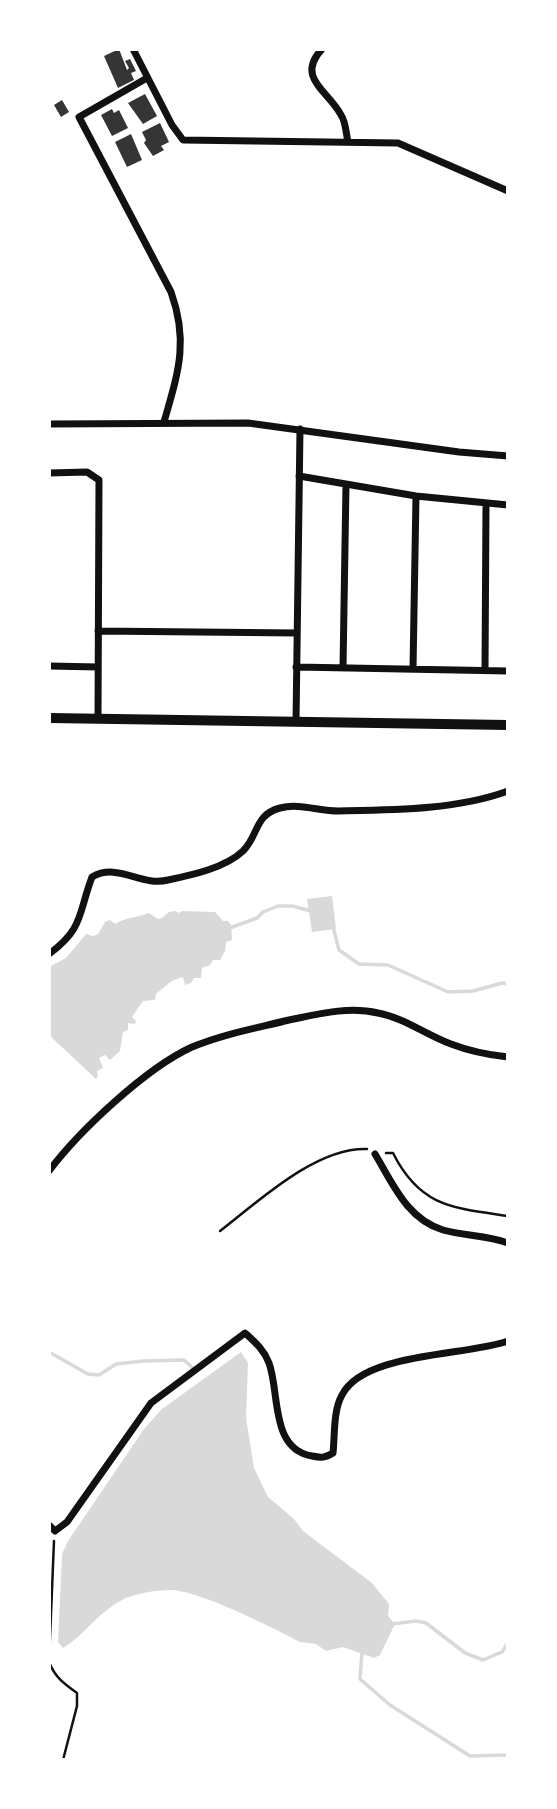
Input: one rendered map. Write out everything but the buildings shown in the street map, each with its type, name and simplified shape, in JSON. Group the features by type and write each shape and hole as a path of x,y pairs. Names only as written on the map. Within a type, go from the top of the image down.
{"main road":[{"path":"49,718 508,724"}],"street":[{"path":"133,49 172,125 183,140 398,143 508,191"},
{"path":"321,49 313,58 311,69 316,85 341,115 348,142"},
{"path":"147,78 79,117 176,305 181,323 181,352 164,422"},
{"path":"49,424 248,423 459,452 508,456"},
{"path":"296,722 300,429"},
{"path":"49,473 87,472 99,480 98,719"},
{"path":"299,476 416,496 486,505 508,505"},
{"path":"343,668 346,484"},
{"path":"413,669 416,496"},
{"path":"485,670 486,505"},
{"path":"98,631 297,633"},
{"path":"49,666 98,667"},
{"path":"296,667 508,671"},
{"path":"49,954 72,934 92,877 102,871 124,873 134,878 156,882 218,865 242,851 265,814 287,807 335,811 388,809 467,802 508,791"},
{"path":"49,1171 79,1137 161,1064 192,1047 223,1036 330,1012 376,1012 396,1018 451,1044 508,1057"},
{"path":"375,1154 412,1213 425,1223 443,1230 508,1243"},
{"path":"52,1528 68,1522 151,1403 245,1334 262,1348 269,1364 282,1430 288,1443 307,1455 324,1458 333,1453 338,1404 343,1392 353,1381 383,1366 508,1341"}],"path":[{"path":"220,1231 286,1181 336,1153 354,1149 368,1149 375,1154 393,1153 403,1172 422,1192 444,1205 508,1216"},
{"path":"52,1528 49,1661 54,1675 77,1693 77,1706 62,1760"}],"shaded area":[{"path":"332,896 336,929 312,932 307,899"},
{"path":"175,911 215,912 231,925 232,940 226,942 220,960 213,960 210,965 202,968 201,978 194,978 191,983 185,985 183,977 179,978 156,994 155,1000 143,1001 132,1017 136,1021 135,1024 128,1023 128,1030 123,1032 120,1051 110,1060 105,1055 99,1058 103,1068 97,1071 96,1079 49,1035 49,967 66,958 86,934 98,934 105,922 110,920 115,924 149,913 158,919"},
{"path":"241,1352 248,1363 246,1418 254,1468 268,1497 294,1519 303,1531 372,1583 389,1604 388,1616 395,1624 380,1655 374,1658 343,1647 326,1651 316,1644 300,1642 216,1602 182,1591 169,1590 122,1600 105,1611 63,1648 58,1642 62,1554 68,1541 144,1429 162,1409"}],"waterway":[{"path":"227,929 257,918 263,912 278,906 311,911"},
{"path":"333,927 339,950 359,964 388,965 448,992 473,991 502,983 508,984"},
{"path":"49,1352 88,1374 99,1375 116,1364 143,1361 184,1360 193,1368"},
{"path":"392,1624 416,1621 426,1623 465,1653 483,1660 502,1652 508,1643"},
{"path":"362,1651 360,1679 390,1705 470,1756 508,1755"}]}
